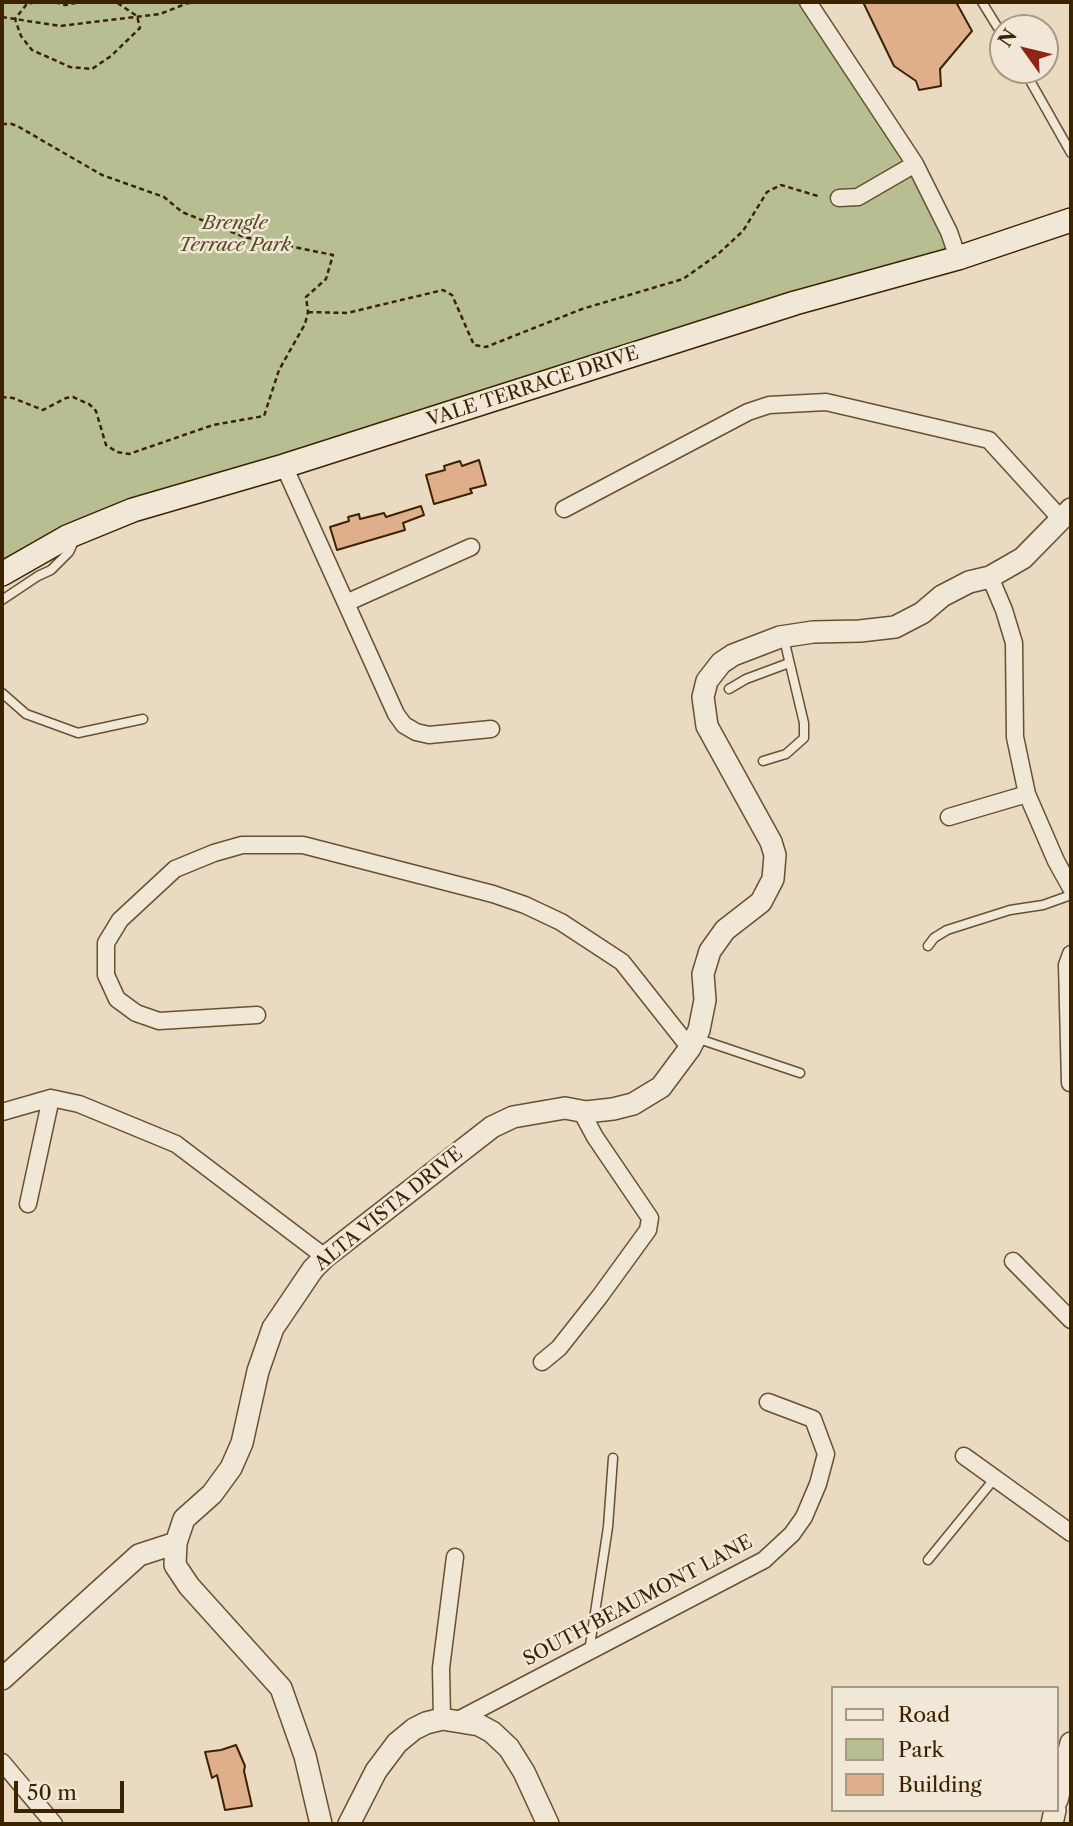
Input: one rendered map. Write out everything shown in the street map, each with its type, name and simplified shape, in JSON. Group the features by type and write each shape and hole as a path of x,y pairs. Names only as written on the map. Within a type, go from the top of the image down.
{"main road":[{"name":"VALE TERRACE DRIVE","path":"2,574 78,533 134,510 284,466 795,303 958,258 1071,220"}],"street":[{"path":"808,2 915,164 958,258"},
{"path":"839,198 858,197 915,164"},
{"path":"564,509 748,412 769,405 826,402 989,440 1066,514"},
{"path":"284,466 396,714 404,725 416,732 429,734 491,729"},
{"name":"ALTA VISTA DRIVE","path":"176,1543 184,1518 212,1493 231,1468 242,1443 258,1371 273,1328 313,1269 492,1127 513,1117 565,1108 581,1111 613,1109 633,1104 661,1087 693,1043 699,1030 705,1000 704,974 710,951 725,930 761,902 773,879 775,855 771,842 707,726 703,697 707,681 721,663 748,648 784,636 895,627 922,613 943,596 969,582 990,577 1023,558 1066,514"},
{"path":"346,603 471,547"},
{"path":"990,577 1014,643 1015,737 1027,794 1056,861 1071,888"},
{"path":"948,817 1027,794"},
{"path":"257,1015 159,1021 136,1013 117,999 106,975 106,943 120,920 175,869 242,845 303,845 493,894 561,922 622,962 693,1043"},
{"path":"1070,1083 1067,965 1071,954"},
{"path":"28,1204 51,1098"},
{"path":"2,1112 51,1098 79,1104 176,1144 326,1257"},
{"path":"542,1362 559,1348 600,1296 648,1230 650,1218 595,1137 581,1111"},
{"path":"1013,1261 1071,1320"},
{"name":"SOUTH BEAUMONT LANE","path":"450,1720 589,1652 764,1560 793,1534 804,1517 818,1484 826,1454 813,1419 768,1402"},
{"path":"964,1456 1071,1533"},
{"path":"2,1679 139,1555 176,1543 175,1565 189,1586 281,1688 305,1756 321,1824"},
{"path":"450,1720 441,1668 455,1557"},
{"path":"349,1824 376,1771 397,1743 426,1723 450,1720 486,1729 509,1748 524,1772 548,1824"},
{"path":"1059,1795 1067,1775 1071,1743"},
{"path":"2,1762 54,1824"}],"lane":[{"path":"1032,84 1071,153"},
{"path":"2,600 51,570 69,552 78,533"},
{"path":"762,761 786,754 804,738 804,723 784,636"},
{"path":"729,689 746,679 789,663"},
{"path":"2,693 26,714 78,733 143,719"},
{"path":"928,946 933,937 947,930 1010,909 1043,905 1071,895"},
{"path":"693,1043 800,1073"},
{"path":"589,1652 608,1527 613,1458"},
{"path":"928,1560 995,1478"}],"path":[{"path":"15,19 26,5 35,2"},
{"path":"55,2 65,5 80,2"},
{"path":"15,19 21,36 32,50 70,67 92,69 111,56 140,28 136,16 116,2"},
{"path":"2,17 60,26 160,14 188,3 215,2"},
{"path":"2,124 19,127 102,175 164,197 182,212 244,237 333,255 326,279 306,297 305,324 279,370 264,416 214,425 129,454 117,452 106,445 96,411 89,404 73,397 43,410 13,398 2,397"},
{"path":"307,312 347,313 443,290 452,295 474,345 486,347 582,309 683,279 743,231 767,192 781,185 818,195"}],"green space":[{"name":"Brengle Terrace Park","path":"2,2 810,2 956,226 965,253 115,517 2,574"}],"building":[{"path":"863,2 956,2 972,31 940,69 941,86 919,90 916,81 894,66"},
{"path":"479,460 486,485 470,489 472,493 434,504 426,475 445,470 444,466 460,461 462,466"},
{"path":"421,506 424,515 403,523 405,530 337,550 330,527 349,521 348,517 359,514 360,519 384,513 386,517"},
{"path":"236,1745 245,1766 252,1806 225,1810 217,1775 212,1778 205,1752"}]}
